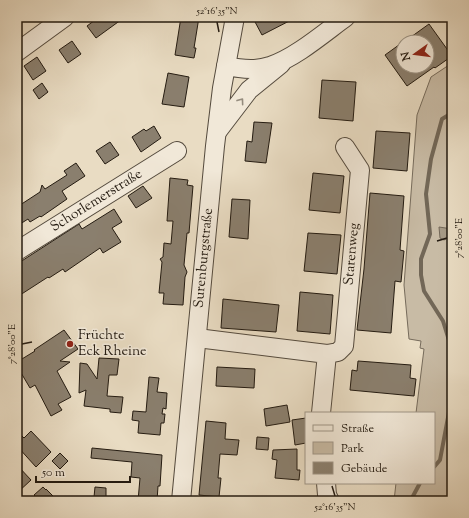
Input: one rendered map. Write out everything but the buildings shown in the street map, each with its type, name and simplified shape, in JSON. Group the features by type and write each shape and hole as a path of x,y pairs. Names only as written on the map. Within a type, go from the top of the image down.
{"street":[{"path":"17,52 65,17"},
{"name":"Surenburgstraße","path":"181,501 222,88 236,17"},
{"path":"217,132 249,90 292,55 346,17"},
{"path":"226,66 249,69 269,66 292,55"},
{"name":"Starenweg","path":"327,354 338,352 344,346 360,170 345,147"},
{"name":"Schorlemerstraße","path":"17,251 177,151"},
{"path":"197,338 327,354 321,412"},
{"path":"326,484 330,501"}],"green space":[{"path":"452,63 452,501 394,501 396,484 435,484 435,412 416,412 424,349 420,348 421,341 409,339 404,285 417,115 431,77"}],"shaded area":[{"path":"439,227 452,229 452,236 444,240 440,238"}],"waterway":[{"path":"452,113 442,119 431,159 426,194 430,234 421,259 421,275 424,291 443,321 452,350"},
{"path":"435,466 440,460 452,396"},
{"path":"412,498 419,484"}],"place":[{"name":"Früchte Eck Rheine","path":"70,344"}]}
